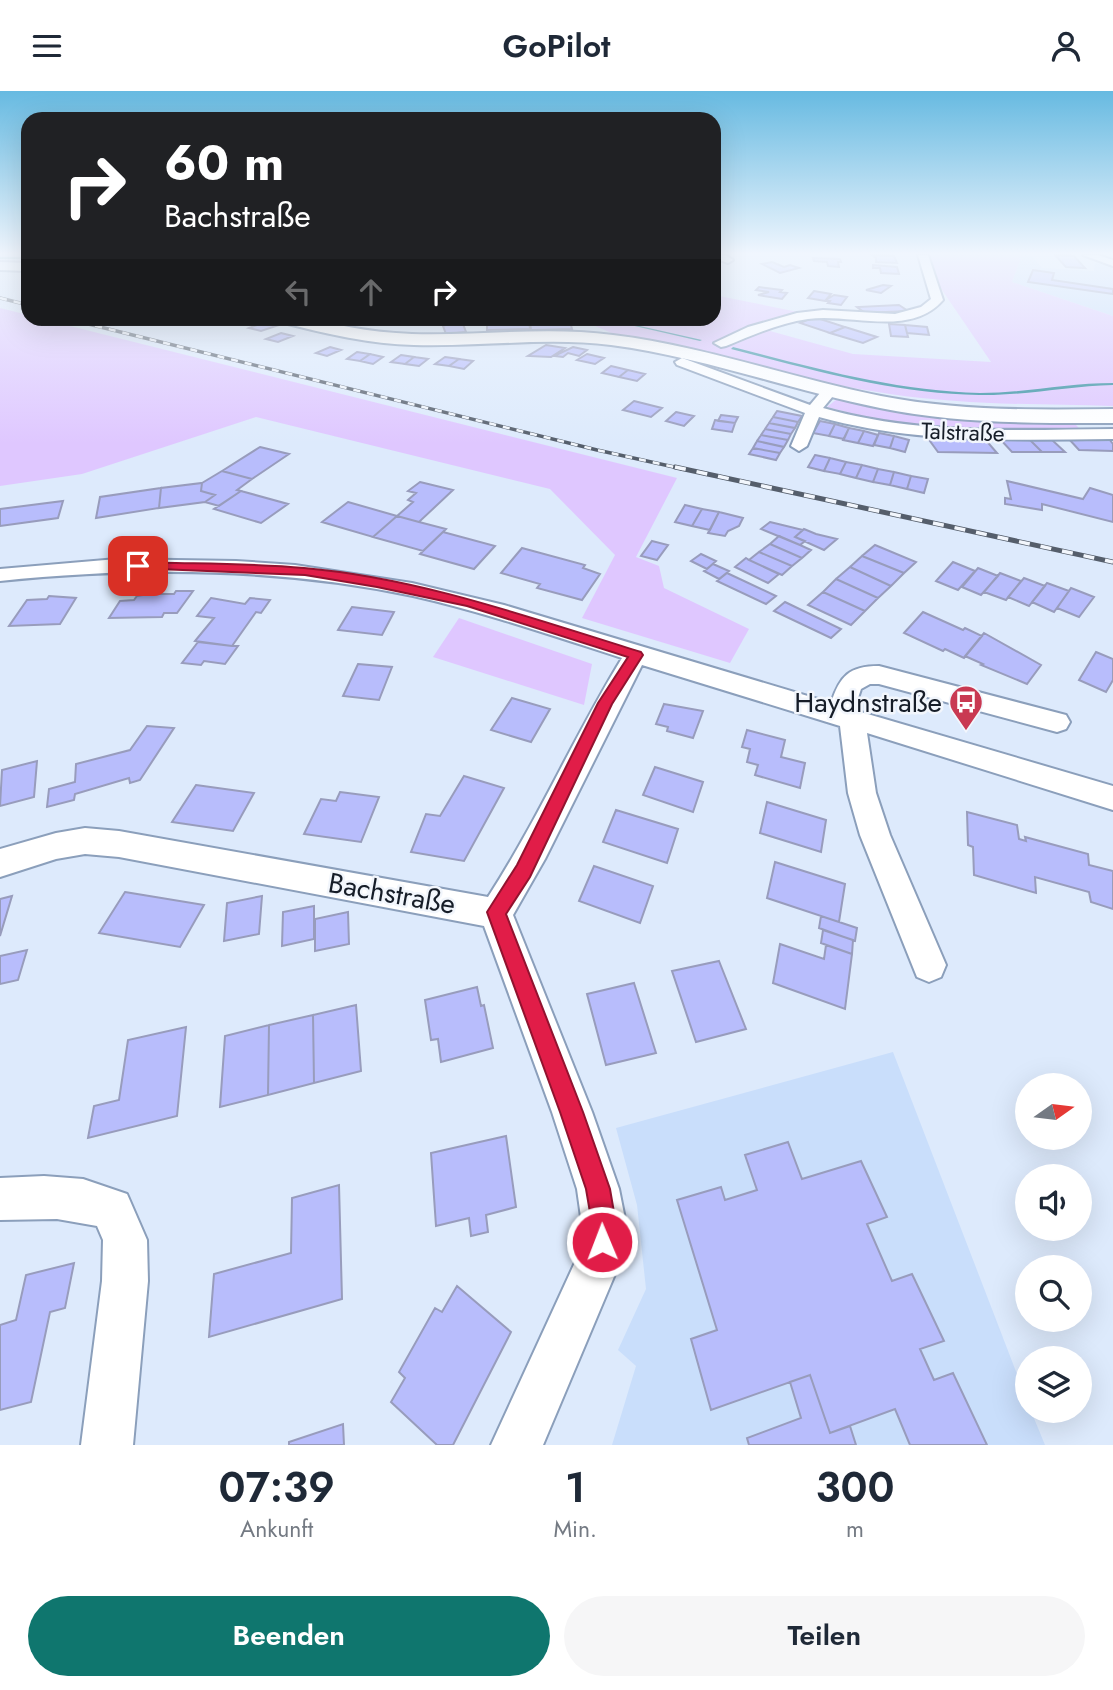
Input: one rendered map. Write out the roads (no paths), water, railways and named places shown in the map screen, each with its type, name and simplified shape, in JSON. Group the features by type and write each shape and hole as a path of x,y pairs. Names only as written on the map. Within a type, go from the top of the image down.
{"main road":[{"name":"Talstraße","path":"319,326 384,338 559,336 610,339 694,356 883,403 957,413 1113,416"}],"street":[{"path":"721,343 794,318"},
{"name":"Talstraße","path":"682,362 785,402 876,425 915,431 1113,434"},
{"path":"799,446 815,409 829,391"},
{"path":"0,575 114,566 305,572 470,603 845,718 969,752 1113,798"},
{"name":"Bachstraße","path":"0,863 56,846 85,841 119,844 496,912 524,871 605,703 636,655"},
{"path":"929,965 875,835 862,793 845,718 850,684 866,675 879,675 1057,722"},
{"path":"496,912 572,1112 598,1189 604,1224 599,1260 517,1445"},
{"path":"0,1199 51,1195 83,1199 112,1209 125,1240 125,1281 107,1445"}],"waterway":[{"path":"637,326 700,340"},
{"path":"733,348 855,379 949,393 997,394 1113,384"}],"railway":[{"path":"96,326 683,469"},
{"path":"675,467 1113,562"}],"place":[{"name":"Haydnstraße","path":"966,732"}]}
